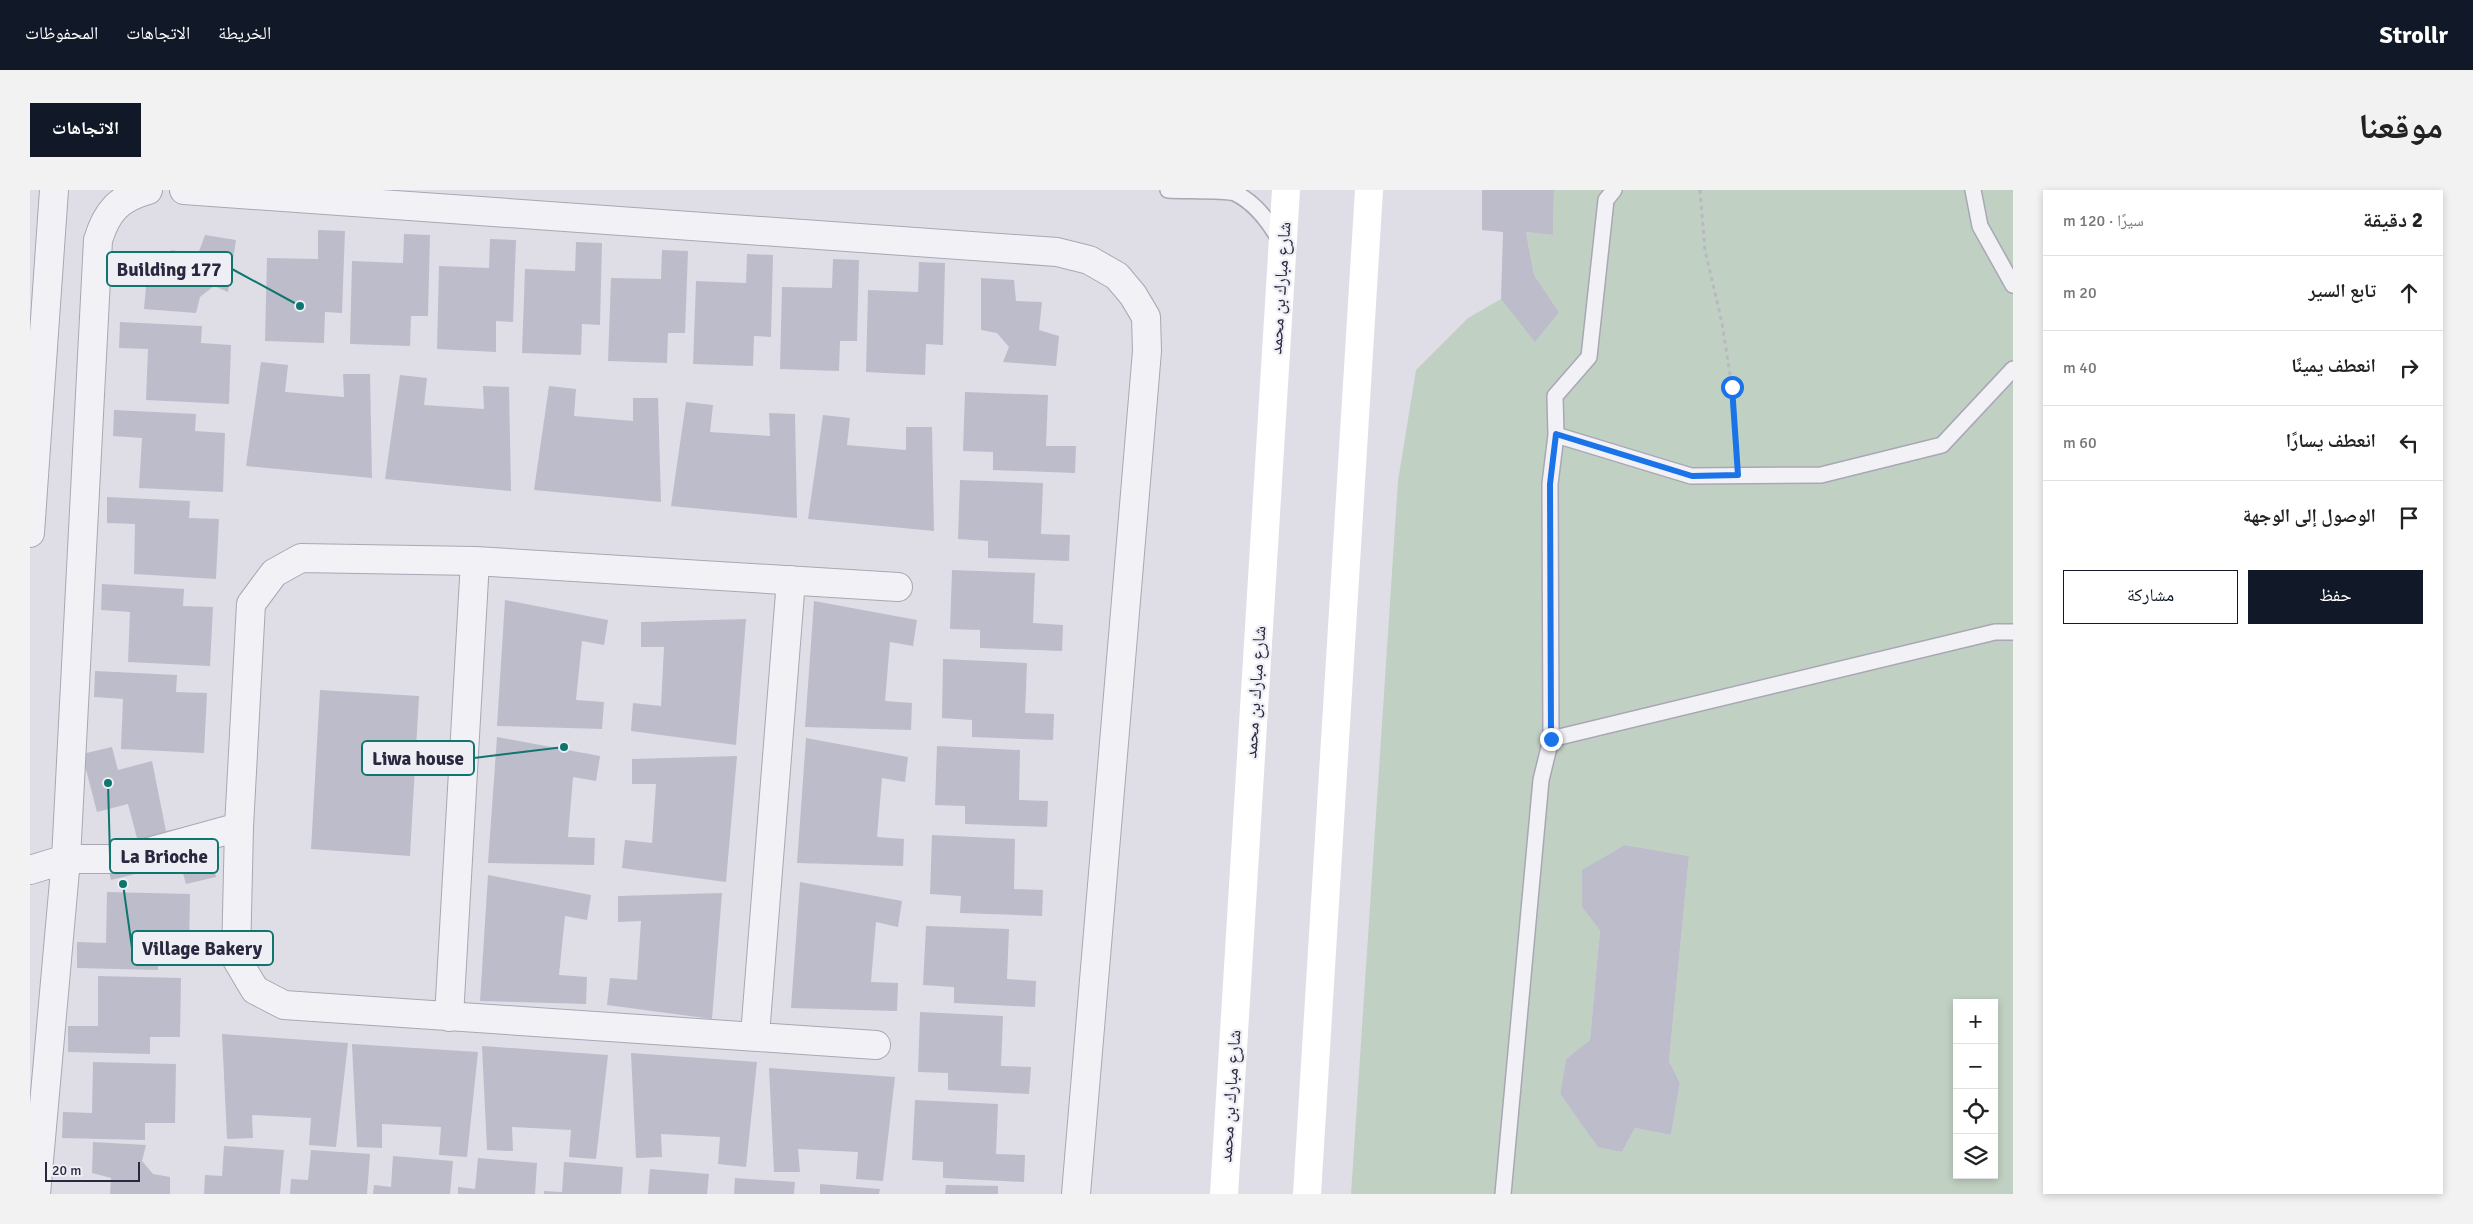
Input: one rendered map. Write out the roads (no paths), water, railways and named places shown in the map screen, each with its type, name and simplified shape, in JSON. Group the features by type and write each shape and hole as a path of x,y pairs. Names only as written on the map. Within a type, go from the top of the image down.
{"main road":[{"name":"شارع مبارك بن محمد","path":"1224,1194 1286,190"},
{"path":"1307,1194 1369,190"}],"street":[{"path":"30,533 54,190"},
{"path":"36,1194 66,859 98,240 104,222 116,206 130,195 148,190"},
{"path":"184,190 1057,252 1089,260 1116,276 1122,282 1133,295 1146,318 1147,351 1076,1194"},
{"path":"876,1045 755,1035 284,1005 255,990 236,958 239,827 251,604 274,573 301,558 475,561 898,587"},
{"path":"449,1017 475,561"},
{"path":"755,1035 791,580"},
{"path":"30,870 66,859 124,859 239,827"}],"lane":[{"path":"1168,190 1235,191 1267,221 1282,247"},
{"path":"1503,1194 1541,780 1551,739 1550,484 1556,434 1555,396 1589,358 1606,200 1614,190"},
{"path":"1973,190 1980,226 2013,285"},
{"path":"1556,434 1692,476 1821,475 1942,445 2013,369"},
{"path":"1551,739 1995,632 2013,632"}],"place":[{"name":"Building 177","path":"300,306"},
{"name":"Liwa house","path":"564,747"},
{"name":"La Brioche","path":"108,783"},
{"name":"Village Bakery","path":"123,884"}]}
